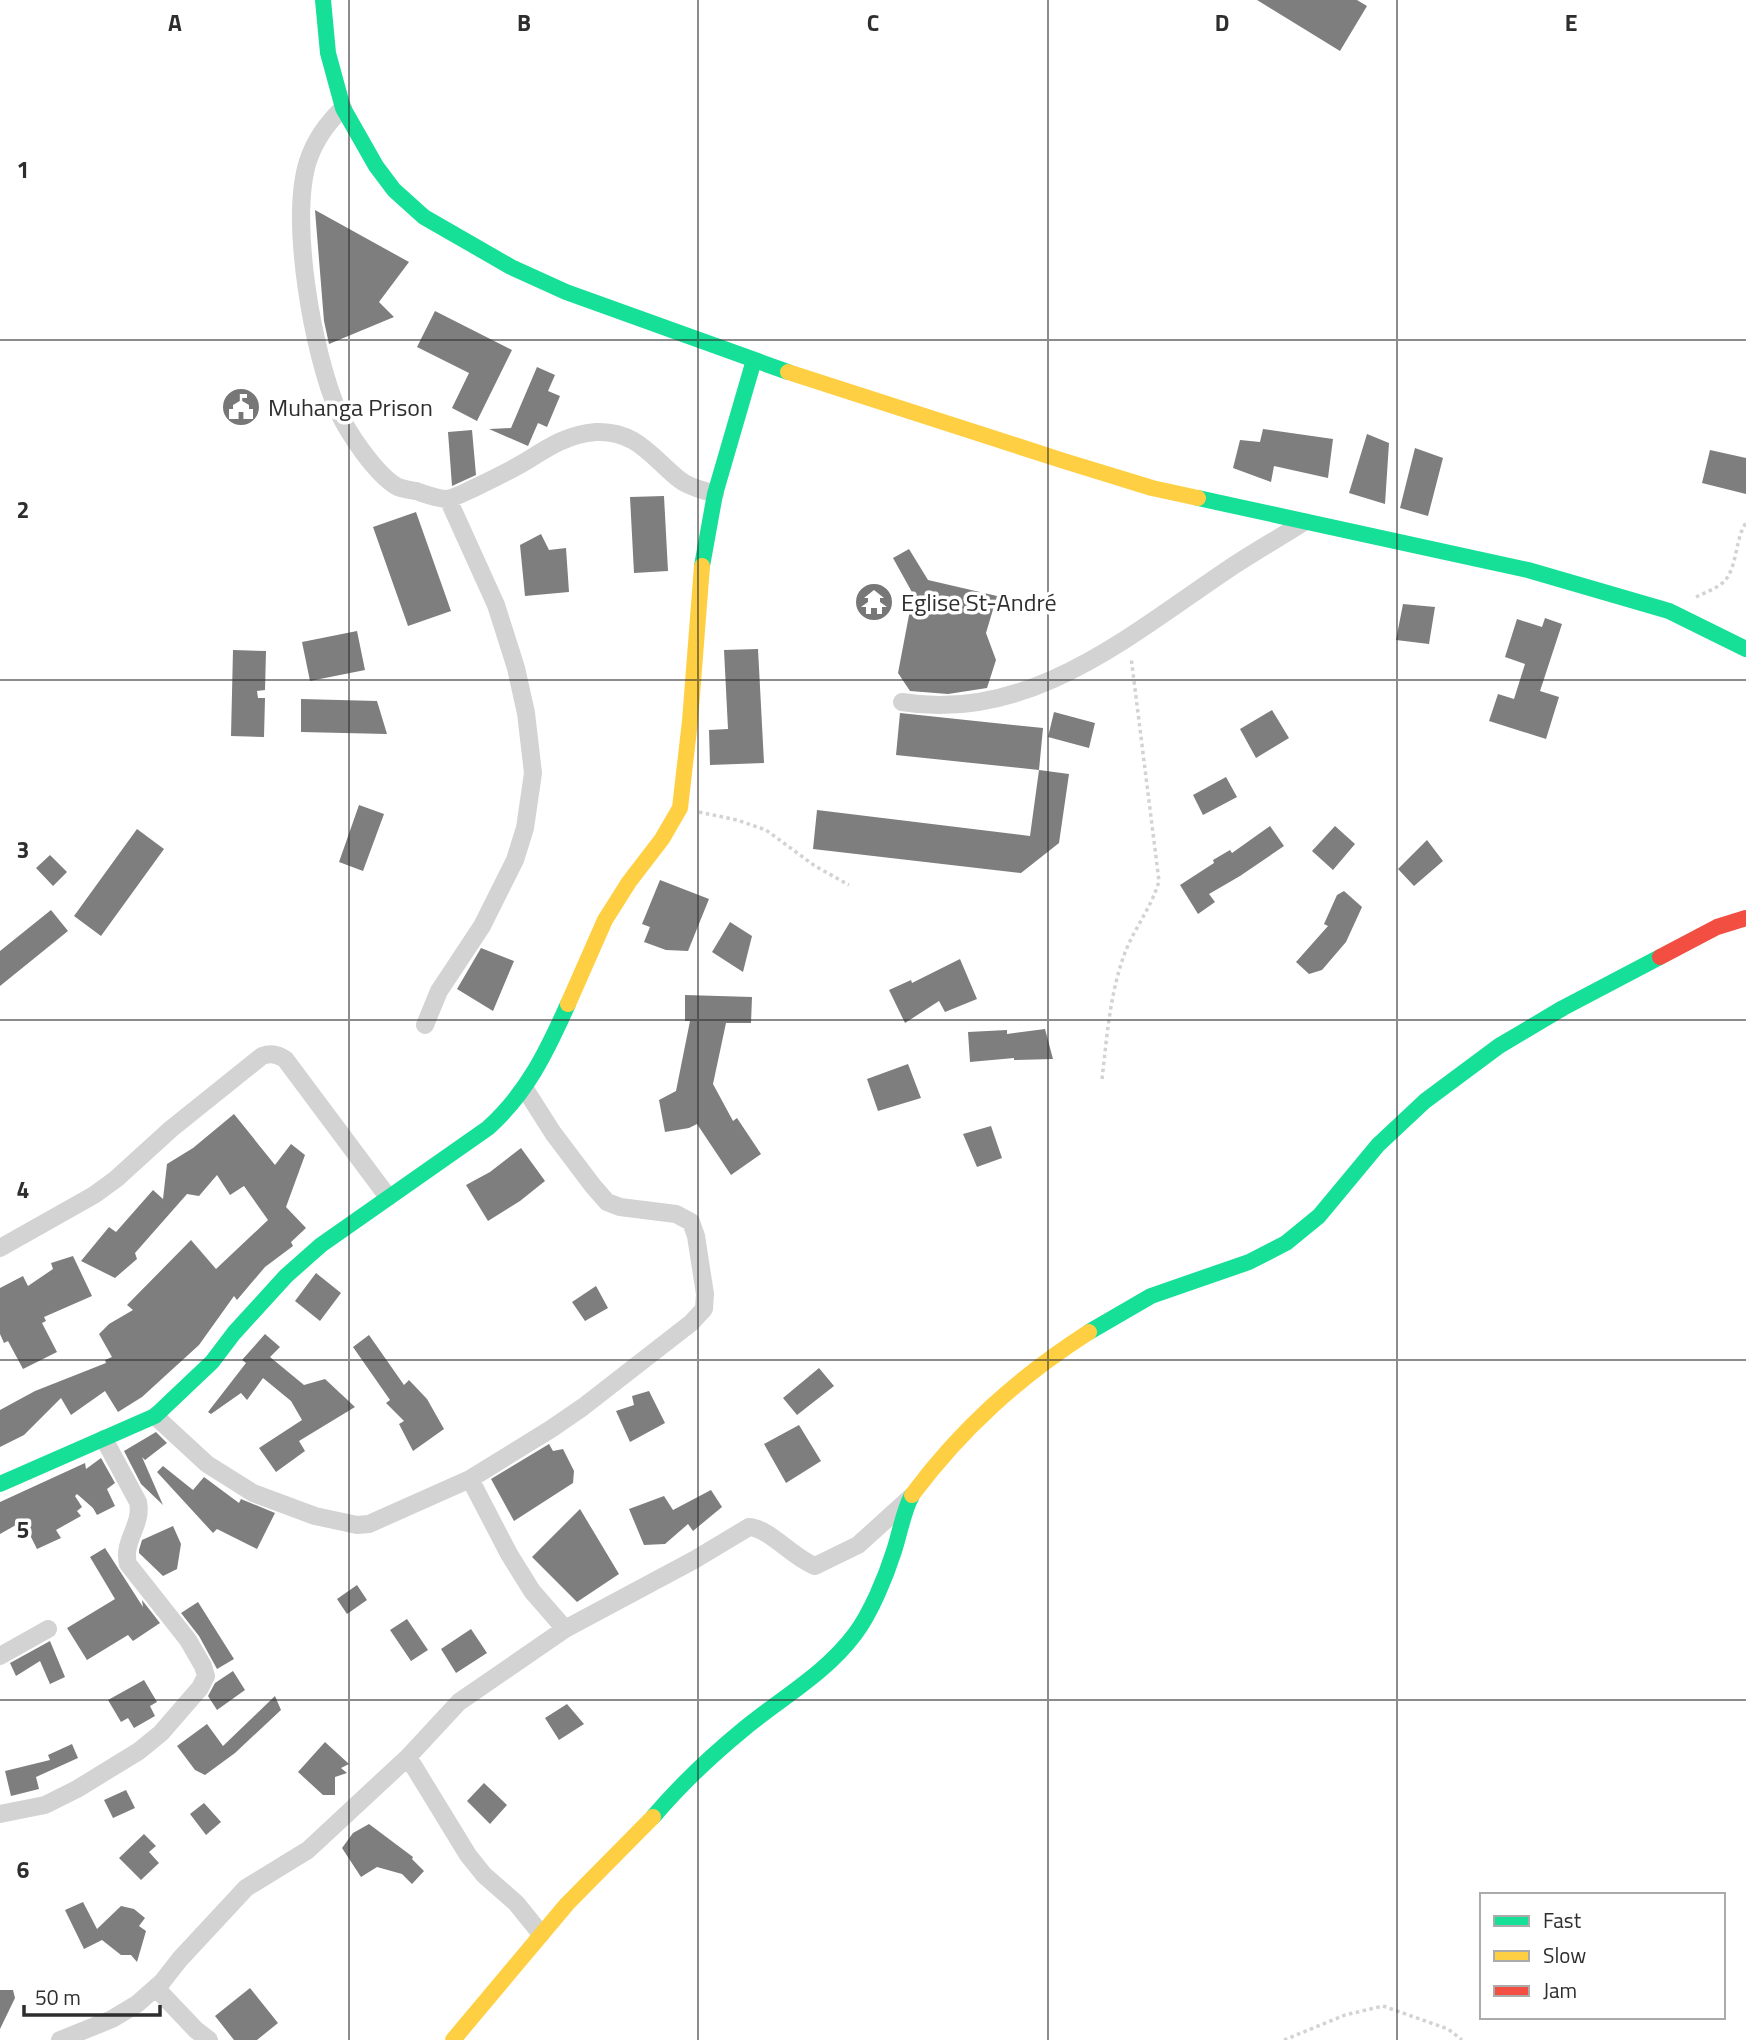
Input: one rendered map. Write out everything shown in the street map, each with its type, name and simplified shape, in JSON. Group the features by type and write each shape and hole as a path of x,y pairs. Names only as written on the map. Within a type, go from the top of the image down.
{"main road":[{"path":"323,0 328,53 343,108 369,157 394,190 433,223 511,267 566,292 754,360 1152,488 1528,570 1669,611 1746,649"},
{"path":"0,1485 155,1416 212,1362 234,1333 286,1276 321,1245 488,1128 508,1111 525,1089 557,1029 605,920 629,882 662,839 680,808 690,721 701,574 715,494 754,360"},
{"path":"453,2040 567,1904 641,1830 684,1781 746,1727 822,1670 843,1650 858,1630 893,1555 910,1498 972,1423 1050,1357 1098,1326 1151,1296 1249,1262 1286,1243 1319,1216 1378,1145 1425,1101 1499,1046 1563,1008 1717,927 1746,918"}],"street":[{"path":"343,108 330,120 317,139 308,162 302,193 303,250 312,319 325,375 338,412 377,469 396,486 448,499 496,478 553,443 574,435 598,432 625,436 656,457 687,485 715,494"},
{"path":"425,1025 439,991 482,926 515,860 526,828 533,773 526,713 500,615 448,499"},
{"path":"902,702 931,707 985,703 1058,678 1128,638 1228,569 1304,522"},
{"path":"0,1248 105,1187 232,1080 262,1056 270,1054 285,1059 388,1197"},
{"path":"155,1416 207,1464 253,1493 315,1516 356,1525 369,1524 470,1479 583,1407 691,1323 704,1309 705,1302 702,1266 691,1222 676,1214 620,1207 607,1202 553,1133 525,1089"},
{"path":"0,1814 45,1805 139,1751 176,1717 200,1688 205,1675 203,1666 188,1640 128,1564 125,1554 127,1545 141,1512 104,1439"},
{"path":"470,1479 509,1554 532,1591 565,1629"},
{"path":"60,2040 113,2019 137,2004 156,1988 246,1888 308,1850 408,1757 458,1702 565,1629 694,1560 749,1527 759,1529 796,1557 815,1566 858,1545 910,1498"},
{"path":"0,1656 48,1629"},
{"path":"408,1757 468,1855 484,1875 516,1903 541,1934"},
{"path":"156,1988 209,2040"}],"path":[{"path":"1669,611 1723,583 1729,575 1741,531 1746,523"},
{"path":"1102,1079 1109,1017 1119,973 1127,949 1159,881 1128,638"},
{"path":"680,808 737,820 766,830 815,866 849,885"},
{"path":"1284,2040 1345,2015 1383,2006 1448,2029 1462,2040"}],"building":[{"path":"1257,0 1357,0 1367,6 1340,51"},
{"path":"315,210 409,262 379,302 394,317 329,344 324,321"},
{"path":"435,311 512,350 477,421 452,408 469,373 417,347"},
{"path":"537,367 555,375 548,391 560,396 547,427 538,423 528,446 489,429 511,428"},
{"path":"1263,429 1333,439 1328,478 1274,466 1271,482 1233,468 1240,440 1260,442"},
{"path":"472,430 476,475 452,486 448,432"},
{"path":"1367,434 1389,443 1385,504 1349,493"},
{"path":"1415,448 1443,458 1428,516 1400,508"},
{"path":"1710,450 1746,458 1746,494 1702,483"},
{"path":"664,496 668,571 634,573 630,497"},
{"path":"416,512 451,611 408,626 373,527"},
{"path":"541,534 549,550 566,548 569,592 525,596 520,545"},
{"path":"909,549 928,580 997,596 986,633 996,660 987,688 948,694 910,691 898,673 913,594 893,558"},
{"path":"1403,604 1435,607 1429,644 1396,640"},
{"path":"1545,618 1562,624 1540,691 1559,697 1546,739 1489,721 1498,694 1514,699 1525,664 1505,657 1517,619 1542,627"},
{"path":"357,631 365,670 310,681 302,642"},
{"path":"758,649 764,763 710,765 709,730 728,729 724,650"},
{"path":"233,650 266,651 265,690 257,691 258,698 265,698 264,737 231,736"},
{"path":"301,699 377,701 387,734 301,732"},
{"path":"1272,710 1289,738 1256,758 1240,729"},
{"path":"1054,712 1095,723 1089,748 1048,737"},
{"path":"900,713 1043,728 1039,770 896,755"},
{"path":"1039,770 1069,774 1059,843 1021,873 813,849 817,810 1030,836"},
{"path":"1226,777 1237,797 1203,815 1193,795"},
{"path":"359,805 384,814 363,871 339,862"},
{"path":"1270,826 1284,846 1209,894 1215,902 1198,914 1180,885 1214,863 1213,860 1230,850 1232,853"},
{"path":"1335,826 1355,844 1333,870 1312,851"},
{"path":"137,829 164,849 101,936 74,916"},
{"path":"1427,840 1443,861 1414,886 1398,869"},
{"path":"50,855 67,872 53,886 36,868"},
{"path":"660,880 709,899 688,951 666,950 644,942 650,927 642,924"},
{"path":"1344,891 1362,907 1346,942 1322,970 1309,974 1296,962 1328,926 1324,924 1337,895"},
{"path":"51,910 68,931 0,986 0,951"},
{"path":"730,922 752,936 743,972 712,952"},
{"path":"481,948 514,961 493,1011 457,989"},
{"path":"960,959 977,999 945,1012 939,1001 905,1023 889,990 911,980 912,983"},
{"path":"685,995 752,997 751,1023 726,1023 713,1084 733,1121 737,1118 761,1154 731,1175 697,1124 665,1132 659,1100 676,1091 690,1021 685,1021"},
{"path":"1045,1029 1053,1059 1014,1058 970,1062 968,1032 1007,1030 1007,1034"},
{"path":"908,1064 921,1098 878,1111 867,1079"},
{"path":"234,1114 275,1165 291,1144 305,1155 286,1207 306,1228 291,1242 293,1246 265,1267 237,1300 234,1296 199,1345 142,1397 118,1412 105,1391 71,1415 61,1398 24,1435 0,1447 0,1410 35,1391 106,1363 105,1360 112,1357 99,1334 109,1324 133,1310 127,1305 191,1240 216,1269 268,1220 244,1186 230,1195 217,1175 199,1196 187,1194 135,1253 137,1259 115,1278 81,1261 109,1227 116,1232 153,1190 163,1199 167,1164 193,1148"},
{"path":"991,1126 1002,1158 977,1167 963,1134"},
{"path":"521,1148 545,1181 488,1221 466,1185 490,1172"},
{"path":"73,1256 92,1296 44,1317 46,1321 42,1323 57,1352 23,1369 8,1341 4,1343 0,1334 0,1288 23,1276 28,1286 53,1269 51,1263"},
{"path":"316,1273 341,1293 320,1321 295,1301"},
{"path":"596,1286 608,1308 585,1321 572,1302"},
{"path":"265,1334 280,1347 270,1357 304,1385 325,1379 355,1407 299,1441 305,1451 276,1472 259,1448 302,1420 291,1401 263,1378 247,1400 241,1393 211,1414 208,1412 246,1363 242,1360"},
{"path":"369,1335 404,1385 409,1380 427,1399 444,1429 413,1451 399,1424 404,1421 386,1403 390,1400 353,1347"},
{"path":"819,1368 834,1386 797,1415 783,1398"},
{"path":"649,1391 665,1423 630,1442 616,1411 634,1405 632,1396"},
{"path":"799,1425 821,1461 786,1483 764,1444"},
{"path":"156,1432 167,1443 145,1460 142,1457 163,1505 141,1484 124,1451"},
{"path":"549,1444 553,1451 563,1449 574,1471 573,1483 514,1521 491,1479"},
{"path":"101,1458 115,1483 107,1489 115,1506 97,1515 77,1494 75,1496 82,1507 77,1511 81,1516 56,1530 61,1538 37,1549 23,1521 0,1534 0,1502 85,1463 86,1469"},
{"path":"163,1466 193,1490 204,1477 239,1503 241,1499 275,1513 257,1549 217,1529 213,1533 157,1472"},
{"path":"711,1490 722,1507 693,1531 688,1524 665,1544 644,1545 629,1509 664,1496 673,1510"},
{"path":"580,1509 619,1574 577,1602 532,1557"},
{"path":"173,1526 181,1544 177,1569 163,1576 139,1550 142,1540"},
{"path":"105,1548 143,1607 142,1600 160,1623 133,1641 128,1635 87,1660 67,1628 115,1599 90,1557"},
{"path":"357,1585 367,1600 347,1614 337,1599"},
{"path":"198,1602 234,1659 217,1669 199,1636 181,1613"},
{"path":"407,1619 428,1650 411,1661 390,1630"},
{"path":"471,1629 487,1653 456,1673 441,1649"},
{"path":"50,1641 65,1677 50,1684 40,1661 16,1676 10,1663"},
{"path":"233,1671 245,1690 217,1710 208,1696 215,1683"},
{"path":"144,1680 157,1702 150,1706 155,1716 134,1728 128,1718 121,1722 108,1700"},
{"path":"275,1696 281,1710 235,1753 205,1775 195,1770 177,1746 207,1724 223,1746"},
{"path":"567,1704 584,1724 559,1740 545,1718"},
{"path":"325,1742 349,1764 341,1768 347,1773 335,1777 335,1795 323,1795 298,1772"},
{"path":"72,1744 78,1758 36,1777 39,1789 11,1796 5,1771 50,1760 48,1755"},
{"path":"484,1783 507,1805 490,1824 467,1801"},
{"path":"126,1790 135,1808 113,1818 104,1800"},
{"path":"204,1803 221,1822 206,1835 190,1814"},
{"path":"369,1824 413,1857 424,1871 412,1884 402,1874 377,1867 361,1877 342,1848 353,1833"},
{"path":"144,1834 156,1846 149,1852 159,1863 141,1880 119,1858"},
{"path":"83,1902 97,1929 121,1906 134,1909 145,1918 139,1926 146,1931 137,1962 131,1955 121,1955 102,1940 84,1949 65,1910"},
{"path":"250,1988 278,2023 257,2040 234,2040 215,2016"},
{"path":"0,1990 13,1990 15,1998 0,2029"}],"traffic: fast":[{"path":"323,0 328,53 343,108 376,166 394,190 424,217 511,267 566,292 788,372"},
{"path":"702,566 715,494 754,360"},
{"path":"1198,498 1528,570 1669,611 1746,649"},
{"path":"1089,1332 1151,1296 1249,1262 1286,1243 1319,1216 1378,1145 1425,1101 1499,1046 1563,1008 1660,957"},
{"path":"0,1484 155,1416 212,1362 234,1333 286,1276 321,1245 488,1128 502,1115 535,1070 568,1004"},
{"path":"653,1817 709,1759 817,1673 844,1648 867,1616 882,1583 912,1495"}],"traffic: slow":[{"path":"788,372 1064,461 1152,488 1198,498"},
{"path":"568,1004 605,920 629,882 662,839 680,808 702,566"},
{"path":"912,1495 951,1448 993,1405 1039,1367 1089,1332"},
{"path":"453,2040 567,1904 653,1817"}],"traffic: jam":[{"path":"1660,957 1717,927 1746,918"}],"place":[{"name":"Muhanga Prison","path":"241,407"},
{"name":"Eglise St-André","path":"874,602"}]}
